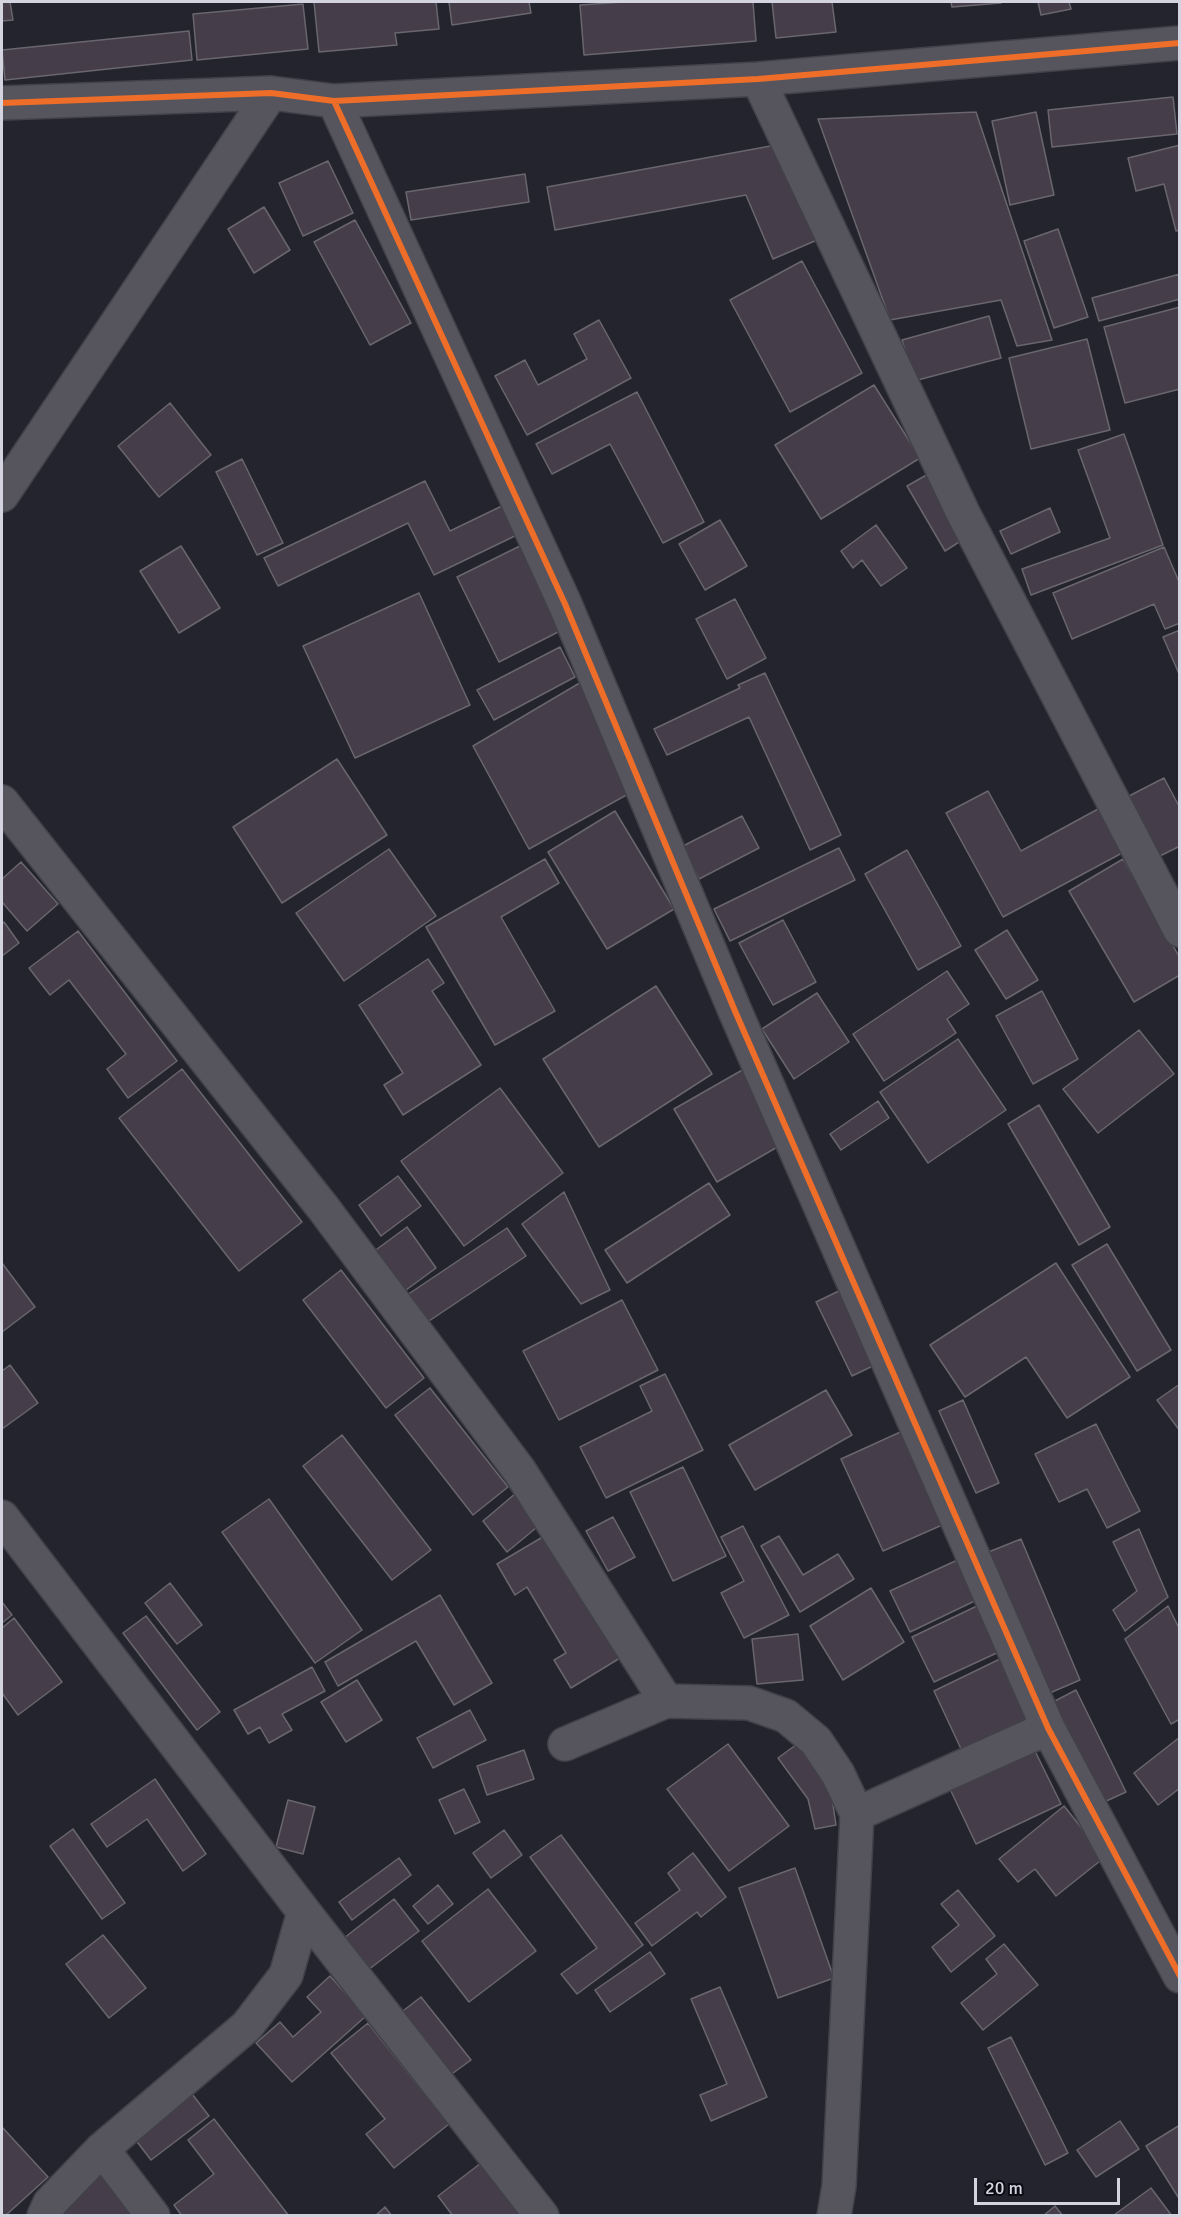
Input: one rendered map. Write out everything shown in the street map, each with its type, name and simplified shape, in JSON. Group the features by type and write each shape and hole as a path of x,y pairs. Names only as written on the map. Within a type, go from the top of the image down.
{"street":[{"path":"2,103 271,93 334,101 758,79 1177,51"},
{"path":"758,79 963,513 1179,930"},
{"path":"2,495 271,93"},
{"path":"334,101 565,604 735,1011 1048,1728 1179,1976"},
{"path":"2,802 324,1209 519,1470 666,1701"},
{"path":"2,1517 304,1912 542,2216"},
{"path":"565,1744 666,1701 749,1703 786,1716 816,1741 837,1774 856,1814 839,2186 834,2216"},
{"path":"856,1814 1048,1728"},
{"path":"44,2216 50,2203 102,2149 247,2026 286,1975 304,1912"},
{"path":"102,2149 153,2216"}],"building":[{"path":"2,2 10,2 13,20 2,21"},
{"path":"314,2 436,2 439,29 395,33 397,45 319,52"},
{"path":"449,2 529,2 531,13 452,25"},
{"path":"623,2 753,2 756,41 584,55 580,5"},
{"path":"772,2 832,2 836,32 776,38"},
{"path":"951,2 1001,2 1001,3 952,7"},
{"path":"1038,2 1069,2 1071,9 1041,15"},
{"path":"303,4 308,49 197,60 193,14"},
{"path":"189,31 192,60 5,80 2,50"},
{"path":"1173,97 1177,134 1052,147 1048,110"},
{"path":"976,112 1052,340 1017,346 1001,300 890,320 818,119"},
{"path":"1036,112 1054,195 1010,205 992,121"},
{"path":"776,145 817,240 773,259 746,195 555,230 547,187"},
{"path":"1180,145 1180,230 1176,231 1164,184 1136,191 1128,158"},
{"path":"328,161 353,213 303,236 279,183"},
{"path":"525,174 529,202 411,220 406,192"},
{"path":"264,207 290,250 254,273 228,229"},
{"path":"355,220 411,323 370,345 314,242"},
{"path":"1058,229 1088,317 1054,328 1024,241"},
{"path":"802,261 862,373 790,412 730,300"},
{"path":"1180,274 1180,299 1099,321 1092,298"},
{"path":"1180,307 1180,389 1125,403 1104,327"},
{"path":"989,316 1001,358 914,381 902,340"},
{"path":"599,320 631,378 527,435 495,376 525,360 538,385 587,359 574,334"},
{"path":"1087,339 1110,430 1031,449 1009,358"},
{"path":"874,385 920,458 821,519 775,445"},
{"path":"637,392 704,522 663,543 610,444 552,474 536,444"},
{"path":"170,403 211,455 159,497 118,446"},
{"path":"1124,434 1163,545 1031,595 1022,569 1110,538 1078,450"},
{"path":"242,459 283,543 257,555 216,472"},
{"path":"930,473 967,537 945,551 907,486"},
{"path":"425,481 450,531 504,505 519,534 434,575 408,523 278,586 264,558"},
{"path":"1050,508 1060,532 1011,554 1000,531"},
{"path":"720,520 747,566 705,590 679,544"},
{"path":"876,525 907,568 881,586 862,560 853,568 841,551"},
{"path":"522,545 564,629 499,662 457,577"},
{"path":"181,546 220,608 179,633 140,571"},
{"path":"1164,547 1180,584 1180,623 1165,629 1154,604 1072,639 1053,593"},
{"path":"419,593 470,705 355,758 303,646"},
{"path":"735,599 766,658 727,679 696,619"},
{"path":"1180,630 1180,676 1163,637"},
{"path":"560,647 575,677 494,720 477,690"},
{"path":"765,673 841,835 810,850 749,717 667,755 654,729 740,688 738,685"},
{"path":"583,681 630,793 529,849 473,746"},
{"path":"337,759 387,835 282,903 233,827"},
{"path":"1164,778 1180,808 1180,846 1160,856 1129,796"},
{"path":"988,791 1021,851 1098,809 1122,853 1003,917 946,813"},
{"path":"615,811 674,909 607,949 548,852"},
{"path":"742,816 759,848 699,879 683,846"},
{"path":"839,848 855,880 730,941 714,909"},
{"path":"389,849 436,916 344,981 296,913"},
{"path":"907,850 961,946 918,970 865,874"},
{"path":"545,859 559,883 501,917 555,1011 495,1045 426,927"},
{"path":"1123,859 1180,958 1180,975 1134,1002 1069,891"},
{"path":"21,862 58,904 27,931 2,902 2,879"},
{"path":"783,920 816,982 773,1005 739,943"},
{"path":"4,922 19,943 2,956 2,924"},
{"path":"1007,930 1038,980 1006,999 975,950"},
{"path":"78,931 177,1061 128,1098 107,1069 126,1054 69,980 50,995 29,968"},
{"path":"428,959 444,983 432,991 481,1065 403,1115 384,1085 403,1073 359,1005"},
{"path":"947,971 969,1004 947,1019 956,1033 884,1081 853,1034"},
{"path":"656,986 712,1074 599,1147 543,1059"},
{"path":"1042,991 1078,1059 1033,1084 996,1016"},
{"path":"817,993 849,1042 794,1079 762,1029"},
{"path":"1139,1030 1174,1074 1098,1133 1063,1089"},
{"path":"958,1039 1006,1110 928,1163 880,1092"},
{"path":"182,1069 302,1222 239,1271 119,1118"},
{"path":"744,1069 786,1142 717,1182 674,1109"},
{"path":"500,1088 563,1173 464,1246 401,1161"},
{"path":"878,1101 889,1118 841,1150 830,1134"},
{"path":"1039,1105 1110,1227 1079,1245 1008,1124"},
{"path":"398,1176 421,1206 381,1236 359,1205"},
{"path":"709,1183 730,1215 627,1283 605,1250"},
{"path":"564,1192 610,1290 581,1304 522,1224"},
{"path":"407,1227 436,1268 402,1293 373,1252"},
{"path":"507,1228 526,1256 426,1323 407,1295"},
{"path":"1107,1244 1171,1350 1137,1371 1072,1265"},
{"path":"2,1263 35,1307 2,1332"},
{"path":"1056,1263 1130,1377 1067,1418 1026,1357 965,1397 930,1345"},
{"path":"341,1270 424,1378 386,1408 303,1300"},
{"path":"843,1289 879,1363 852,1376 816,1302"},
{"path":"622,1300 658,1370 559,1420 523,1351"},
{"path":"10,1365 38,1403 2,1429 2,1371"},
{"path":"665,1374 703,1450 606,1498 580,1447 652,1411 640,1386"},
{"path":"1180,1384 1180,1431 1157,1400"},
{"path":"430,1388 508,1487 473,1515 395,1415"},
{"path":"826,1390 852,1435 755,1490 729,1445"},
{"path":"963,1400 999,1483 976,1493 939,1411"},
{"path":"1096,1424 1140,1511 1107,1528 1087,1489 1059,1502 1035,1454"},
{"path":"907,1429 949,1522 883,1551 841,1459"},
{"path":"342,1435 431,1550 392,1580 303,1466"},
{"path":"683,1467 726,1556 673,1581 630,1492"},
{"path":"516,1493 542,1523 507,1552 483,1521"},
{"path":"269,1499 362,1630 315,1663 222,1532"},
{"path":"613,1517 635,1557 608,1571 586,1531"},
{"path":"743,1526 789,1615 744,1638 721,1593 744,1581 721,1537"},
{"path":"1139,1529 1168,1597 1125,1631 1113,1610 1137,1591 1113,1542"},
{"path":"546,1535 620,1658 571,1688 554,1660 566,1653 527,1587 515,1595 497,1564"},
{"path":"779,1536 803,1575 838,1554 854,1579 800,1612 761,1546"},
{"path":"1021,1539 1080,1680 1045,1695 986,1553"},
{"path":"964,1557 983,1597 910,1632 890,1591"},
{"path":"170,1583 202,1625 177,1644 145,1603"},
{"path":"871,1588 904,1642 843,1680 810,1626"},
{"path":"440,1595 492,1683 454,1705 416,1641 338,1686 325,1662"},
{"path":"2,1602 12,1615 2,1623"},
{"path":"979,1605 1001,1651 934,1682 912,1637"},
{"path":"1168,1606 1180,1630 1180,1719 1171,1724 1125,1639"},
{"path":"146,1616 220,1712 197,1730 123,1633"},
{"path":"14,1618 62,1682 18,1715 2,1693 2,1628"},
{"path":"798,1634 803,1680 757,1684 752,1639"},
{"path":"1004,1657 1033,1718 962,1751 934,1691"},
{"path":"312,1667 325,1691 282,1714 292,1730 269,1743 260,1727 248,1734 234,1710"},
{"path":"357,1680 382,1720 346,1742 321,1702"},
{"path":"1076,1690 1126,1792 1102,1803 1053,1702"},
{"path":"470,1710 486,1740 433,1768 417,1738"},
{"path":"1180,1737 1180,1788 1158,1805 1134,1773"},
{"path":"728,1744 789,1826 729,1871 667,1789"},
{"path":"797,1744 831,1791 836,1825 815,1829 808,1799 778,1758"},
{"path":"1034,1749 1061,1804 976,1844 950,1789"},
{"path":"524,1750 534,1779 487,1795 477,1766"},
{"path":"155,1779 206,1854 183,1871 147,1819 107,1847 91,1824"},
{"path":"464,1789 480,1822 455,1834 439,1800"},
{"path":"288,1800 315,1807 303,1854 276,1847"},
{"path":"1064,1806 1105,1857 1056,1896 1035,1869 1018,1882 999,1859"},
{"path":"73,1829 125,1903 102,1919 50,1846"},
{"path":"504,1830 522,1855 491,1878 473,1853"},
{"path":"561,1835 643,1945 577,1994 561,1974 597,1948 530,1857"},
{"path":"693,1853 726,1897 701,1917 697,1912 652,1946 635,1923 680,1890 668,1873"},
{"path":"399,1858 411,1875 352,1920 339,1902"},
{"path":"795,1868 834,1978 778,1998 739,1888"},
{"path":"438,1885 453,1904 428,1924 413,1906"},
{"path":"488,1889 536,1951 469,2002 422,1941"},
{"path":"958,1890 995,1936 951,1972 932,1947 959,1925 941,1904"},
{"path":"394,1899 419,1931 368,1970 344,1938"},
{"path":"103,1935 146,1988 109,2018 66,1964"},
{"path":"1004,1944 1038,1985 983,2030 961,2003 997,1974 986,1959"},
{"path":"650,1952 665,1974 610,2012 595,1990"},
{"path":"330,1976 366,2016 292,2082 256,2043 280,2022 293,2037 321,2012 307,1997"},
{"path":"720,1987 767,2097 711,2121 700,2095 727,2084 691,1999"},
{"path":"421,1997 471,2060 449,2076 399,2014"},
{"path":"368,2023 449,2124 394,2168 366,2134 385,2119 331,2053"},
{"path":"1011,2037 1068,2153 1045,2165 988,2048"},
{"path":"189,2090 209,2116 151,2160 131,2134"},
{"path":"214,2119 289,2216 182,2216 174,2205 214,2174 188,2140"},
{"path":"1120,2121 1139,2149 1096,2177 1077,2150"},
{"path":"1180,2125 1180,2200 1146,2146"},
{"path":"2,2127 48,2177 5,2216 2,2216"},
{"path":"481,2163 522,2216 453,2216 438,2196"},
{"path":"99,2166 141,2216 60,2216"},
{"path":"1151,2188 1172,2216 1114,2215"},
{"path":"1055,2206 1063,2216 1043,2216"},
{"path":"385,2207 392,2216 375,2216"}],"cycle path":[{"path":"2,103 271,93 334,101 758,79 1180,43"},
{"path":"334,101 565,604 735,1011 1048,1728 1180,1976"}]}
